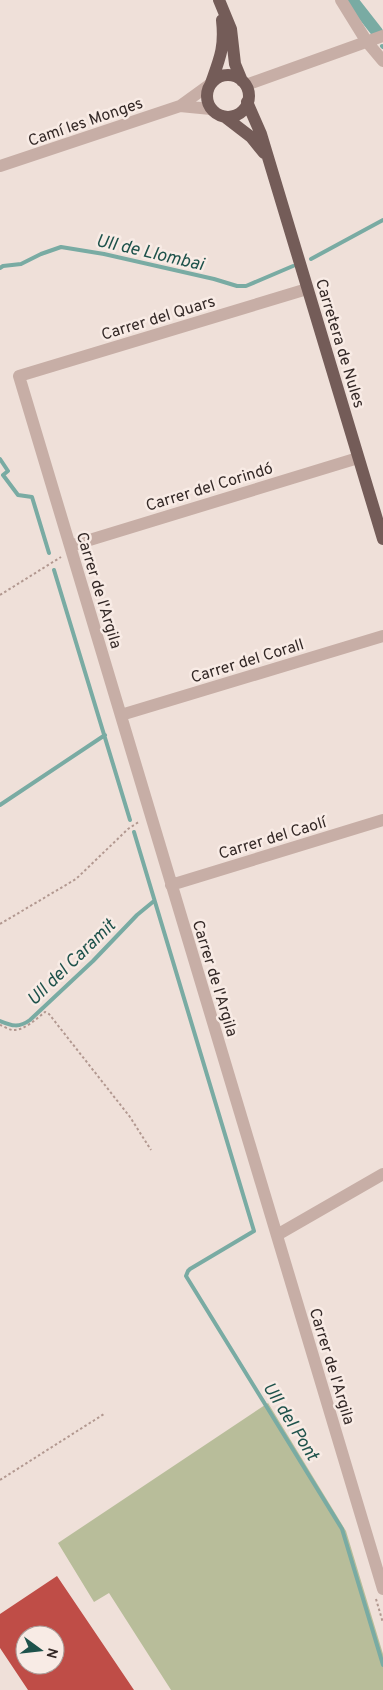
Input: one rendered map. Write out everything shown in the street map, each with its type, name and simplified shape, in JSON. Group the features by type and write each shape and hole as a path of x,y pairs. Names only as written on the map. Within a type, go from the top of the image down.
{"main road":[{"name":"Carretera de Nules","path":"210,84 222,53 224,32 218,1"},
{"name":"Carretera de Nules","path":"218,1 231,29 235,64 261,134 383,539"},
{"path":"232,75 246,90 243,110 235,116 217,114 211,109 207,97 210,84 220,76 232,75"},
{"name":"Carretera de Nules","path":"225,116 251,137 268,157"}],"street":[{"path":"341,0 367,42 383,61"},
{"path":"246,90 261,79 383,36"},
{"path":"180,106 210,84"},
{"path":"180,106 211,109"},
{"name":"Camí les Monges","path":"0,166 180,106"},
{"name":"Carrer del Quars","path":"19,376 307,289"},
{"name":"Carrer de l'Argila","path":"19,376 383,1589"},
{"name":"Carrer del Corindó","path":"70,548 358,458"},
{"name":"Carrer del Corall","path":"121,715 383,636"},
{"name":"Carrer del Caolí","path":"171,884 383,820"},
{"path":"277,1235 383,1174"}],"path":[{"path":"0,595 70,548"},
{"path":"0,924 76,879 128,828 150,815"},
{"path":"0,1024 12,1030 30,1024 45,1012 49,1014 130,1117 151,1150"},
{"path":"0,1480 104,1414"}],"green space":[{"path":"268,1403 346,1531 383,1654 383,1690 171,1690 109,1593 94,1602 58,1543"}],"building":[{"path":"57,1576 134,1690 28,1690 18,1675 65,1675 65,1625 15,1625 15,1670 0,1648 0,1614"}],"waterway":[{"path":"349,0 370,28"},
{"path":"352,0 377,32"},
{"name":"Ull de Llombai","path":"311,259 383,220"},
{"name":"Ull de Llombai","path":"0,268 21,264 61,247 104,254 237,286 246,286 293,266"},
{"path":"0,459 8,471 3,475 18,495 32,497 49,553"},
{"path":"54,570 130,820"},
{"path":"0,805 105,735"},
{"name":"Ull del Pont","path":"134,832 254,1231 190,1269 186,1276 342,1529 383,1665"},
{"name":"Ull del Caramit","path":"0,1021 15,1025 30,1020 93,961 137,915 154,901"}]}
